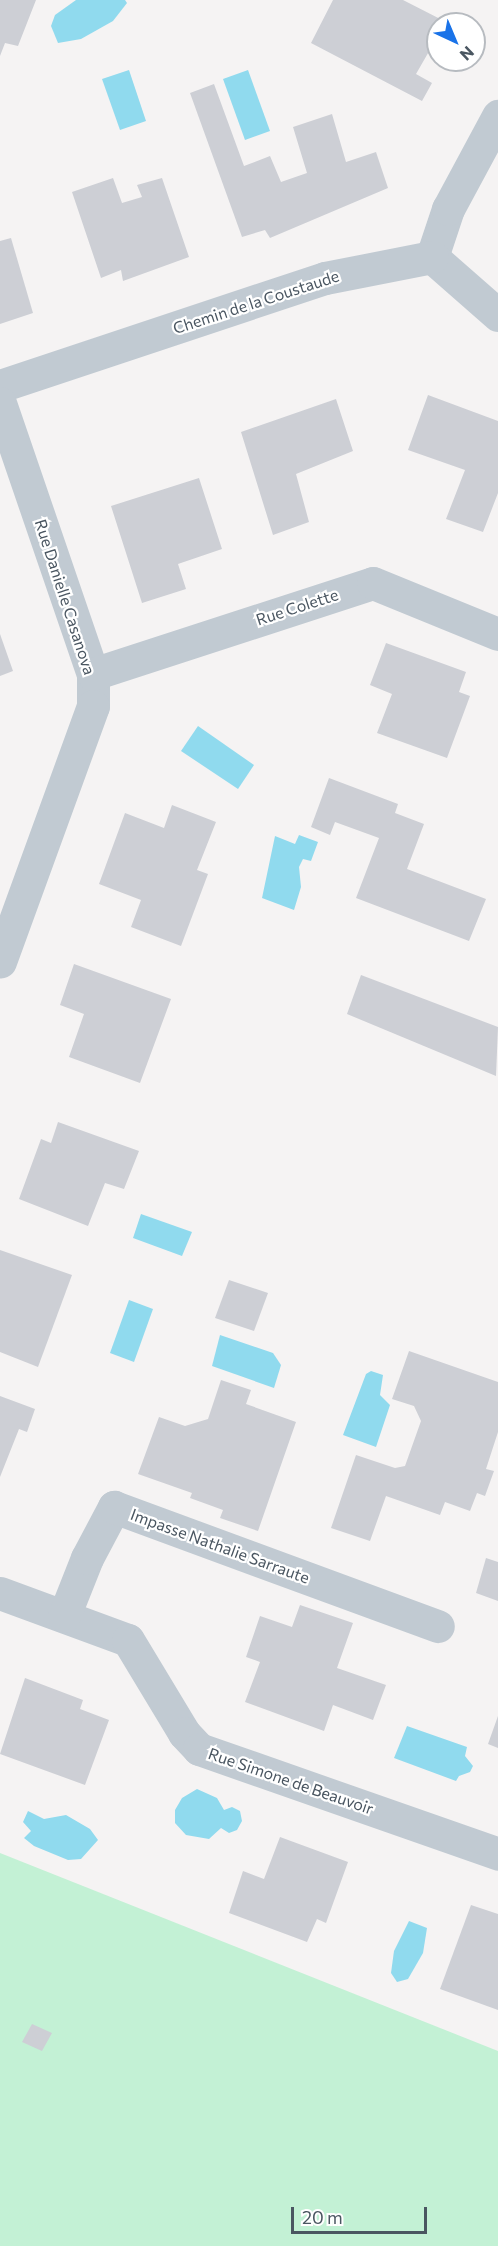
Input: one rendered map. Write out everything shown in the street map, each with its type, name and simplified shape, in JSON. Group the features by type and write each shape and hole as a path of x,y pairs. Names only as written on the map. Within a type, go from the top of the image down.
{"street":[{"path":"498,116 448,208 432,257 498,315"},
{"name":"Chemin de la Coustaude","path":"0,386 325,279 432,257"},
{"name":"Rue Danielle Casanova","path":"0,403 93,674 93,706 0,962"},
{"name":"Rue Colette","path":"93,674 373,583 498,634"},
{"name":"Impasse Nathalie Sarraute","path":"64,1616 87,1557 114,1507 438,1626"},
{"name":"Rue Simone de Beauvoir","path":"0,1593 128,1640 184,1733 199,1749 498,1854"}],"green space":[{"path":"0,1853 498,2051 498,2246 0,2246"}],"water":[{"path":"76,0 125,0 127,3 113,21 81,39 58,43 51,26 55,15"},
{"path":"129,70 146,121 120,130 102,79"},
{"path":"248,70 270,131 245,140 223,79"},
{"path":"198,726 254,765 238,789 181,751"},
{"path":"299,835 318,842 311,861 303,859 299,867 301,887 294,910 262,898 275,836 295,844"},
{"path":"141,1214 192,1232 182,1256 133,1238"},
{"path":"129,1300 153,1309 134,1362 110,1353"},
{"path":"220,1335 273,1353 281,1365 274,1388 212,1366"},
{"path":"371,1371 383,1375 380,1395 390,1405 376,1447 343,1435 366,1374"},
{"path":"407,1726 467,1747 465,1756 473,1766 470,1772 459,1776 456,1781 394,1758"},
{"path":"197,1789 217,1798 224,1810 232,1807 240,1811 242,1821 237,1830 229,1833 221,1828 209,1839 186,1835 175,1823 175,1810 182,1798"},
{"path":"28,1811 44,1819 66,1815 90,1829 98,1840 81,1859 68,1860 34,1846 24,1838 31,1831 23,1822"},
{"path":"409,1921 427,1928 423,1953 408,1979 397,1982 391,1973 394,1951"}],"building":[{"path":"0,0 36,0 18,46 5,43 0,56"},
{"path":"333,0 403,0 426,12 426,57 416,74 432,83 422,101 311,43"},
{"path":"214,84 244,166 270,156 281,182 307,173 293,127 332,114 346,162 376,152 388,188 270,238 265,230 242,237 190,93"},
{"path":"113,178 122,203 142,197 137,185 162,178 189,257 123,281 121,270 101,278 72,192"},
{"path":"11,238 33,313 0,324 0,241"},
{"path":"428,395 498,421 498,493 483,532 446,519 465,470 408,450"},
{"path":"336,399 353,451 296,474 309,522 273,535 241,432"},
{"path":"199,478 222,549 178,564 186,589 142,603 111,506"},
{"path":"0,634 13,671 0,676"},
{"path":"386,643 466,672 459,692 470,696 447,758 377,733 392,694 370,685"},
{"path":"329,778 398,804 395,813 424,824 407,869 486,899 469,941 356,898 379,838 335,822 330,835 311,827"},
{"path":"172,805 216,822 197,870 208,874 181,946 131,927 141,900 99,884 125,813 164,828"},
{"path":"74,964 171,999 140,1083 69,1057 84,1014 60,1005"},
{"path":"361,975 498,1027 496,1076 347,1014"},
{"path":"58,1122 139,1151 124,1189 105,1183 88,1226 19,1199 41,1139 51,1143"},
{"path":"0,1250 72,1275 38,1367 0,1352"},
{"path":"229,1280 268,1293 254,1331 215,1318"},
{"path":"409,1351 498,1382 498,1432 486,1469 494,1471 485,1496 477,1493 470,1511 445,1502 440,1515 386,1496 370,1541 331,1528 356,1455 395,1468 405,1466 421,1421 414,1406 392,1399"},
{"path":"221,1380 251,1390 246,1404 296,1422 258,1531 220,1518 223,1510 190,1498 192,1493 138,1474 159,1417 185,1426 208,1419"},
{"path":"0,1396 35,1409 27,1432 19,1429 0,1477"},
{"path":"486,1558 498,1562 498,1601 476,1593"},
{"path":"300,1605 353,1623 337,1668 386,1685 373,1720 333,1705 324,1731 245,1702 260,1662 246,1657 260,1616 292,1627"},
{"path":"25,1678 83,1700 80,1709 109,1720 85,1785 0,1754"},
{"path":"498,1716 498,1748 488,1744"},
{"path":"280,1837 348,1862 326,1923 317,1919 307,1942 229,1913 243,1871 264,1879"},
{"path":"471,1905 498,1914 498,2010 440,1989"},
{"path":"32,2024 52,2033 42,2051 22,2042"}]}
